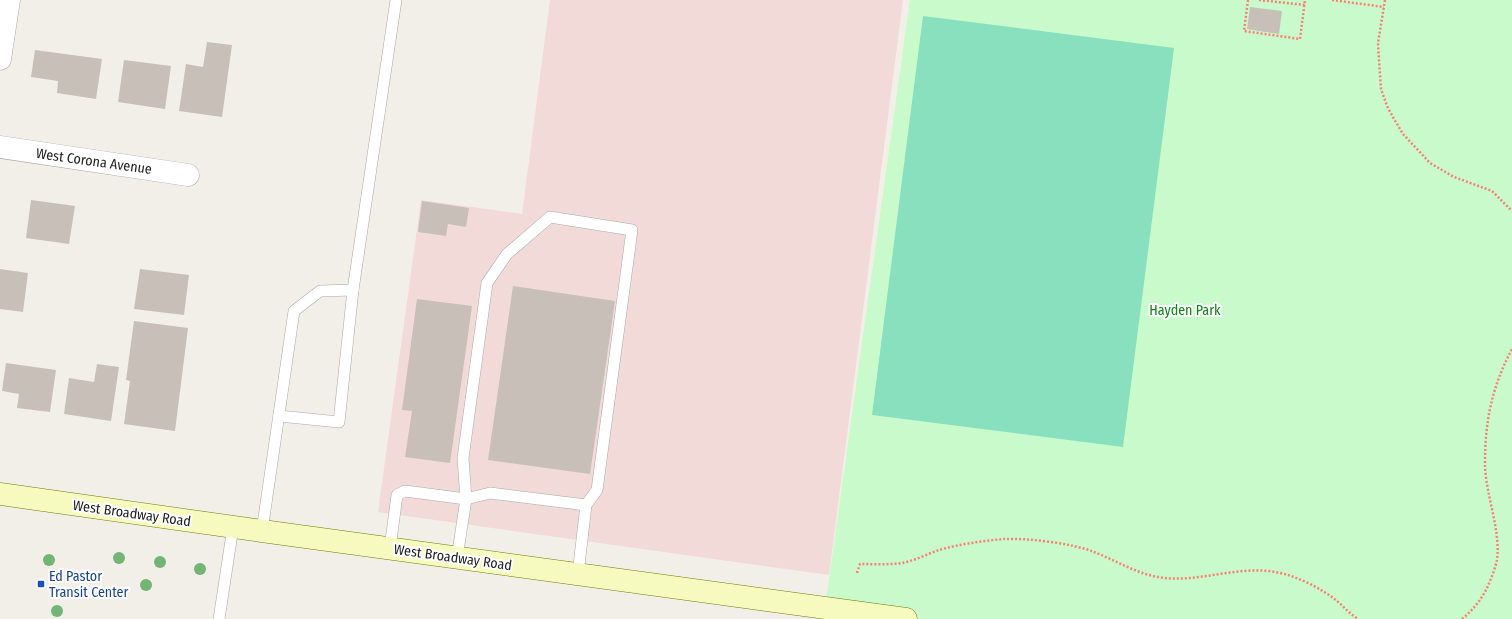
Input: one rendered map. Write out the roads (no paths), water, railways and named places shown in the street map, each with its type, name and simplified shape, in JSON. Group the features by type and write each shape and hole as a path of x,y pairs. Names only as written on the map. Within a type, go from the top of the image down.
{"main road":[{"name":"West Broadway Road","path":"0,494 906,619"}],"street":[{"path":"0,59 9,0"},
{"name":"West Corona Avenue","path":"0,147 188,175"}],"lane":[{"path":"279,416 339,422 353,290 396,0"},
{"path":"457,558 466,498 463,458 487,283 507,254 550,217 632,230 597,490 586,505 578,574"},
{"path":"262,531 294,311 320,291 353,290"},
{"path":"390,548 397,495 405,491 466,498 490,492 586,505"},
{"path":"219,619 233,527"}],"place":[{"name":"Ed Pastor Transit Center","path":"41,584"}],"park label":[{"name":"Hayden Park","path":"1185,310"}]}
